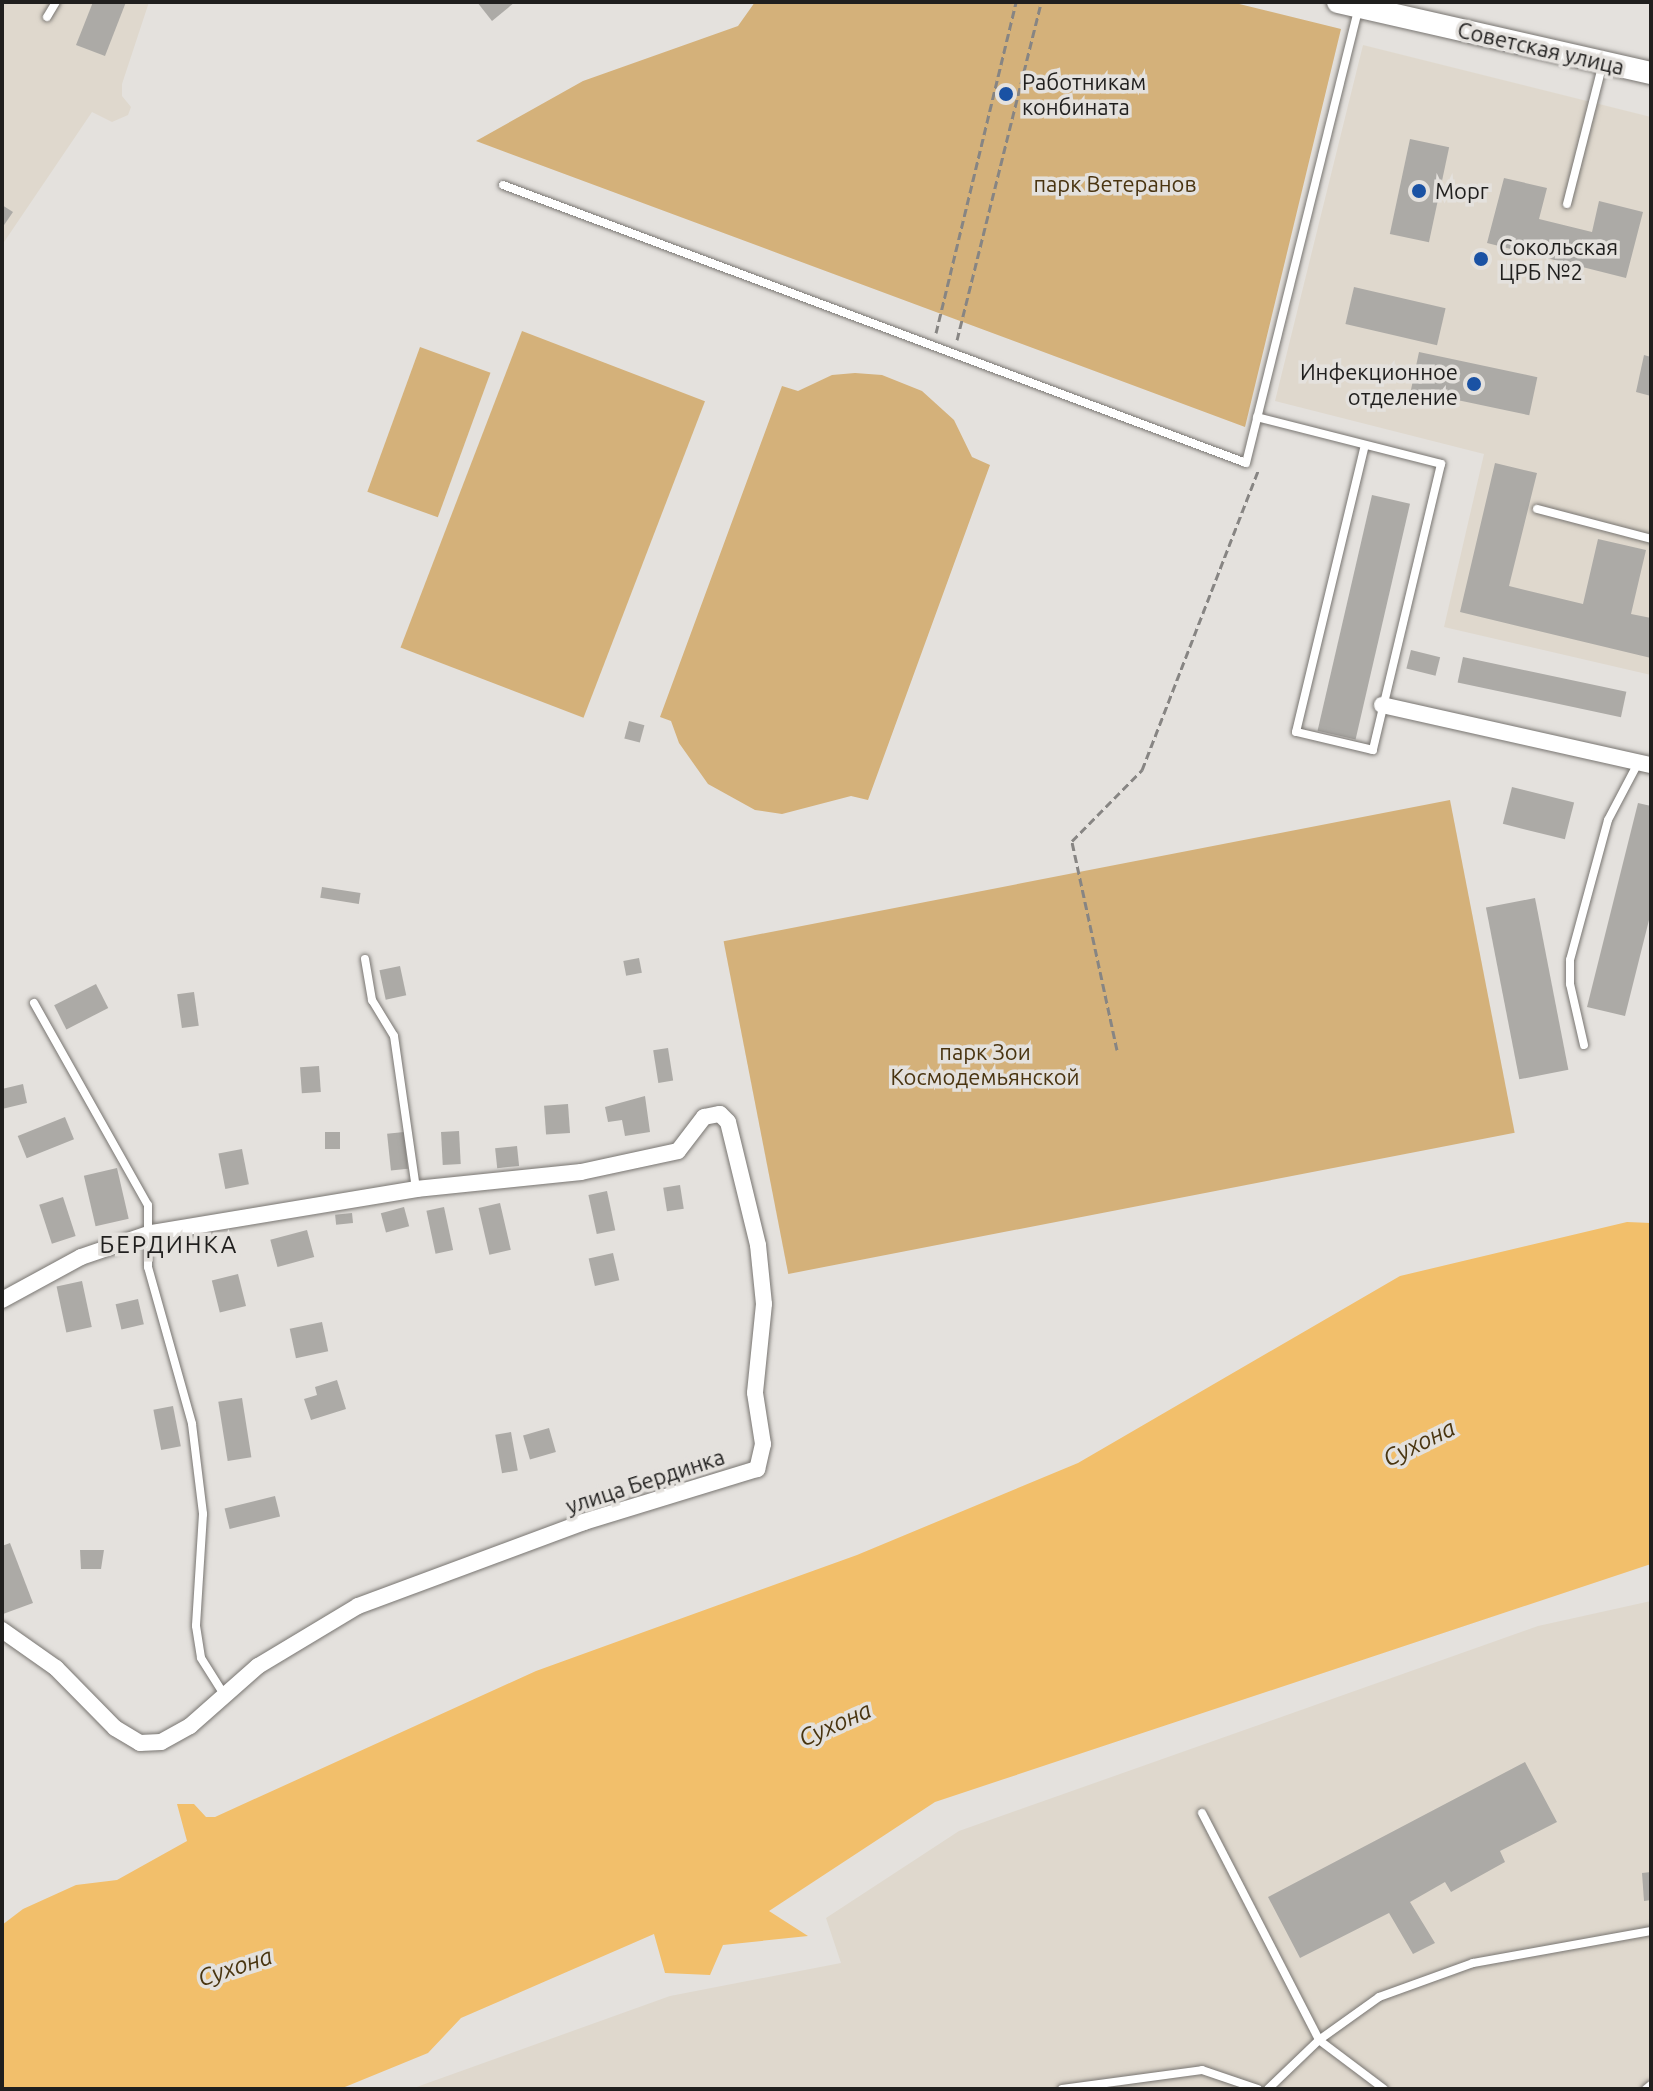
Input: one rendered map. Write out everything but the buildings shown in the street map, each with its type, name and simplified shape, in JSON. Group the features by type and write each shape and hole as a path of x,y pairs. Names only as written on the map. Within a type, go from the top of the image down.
{"main road":[{"name":"Советская улица","path":"1362,5 1651,73"}],"street":[{"path":"1382,705 1645,764"},
{"name":"улица Бердинка","path":"2,1300 81,1257 151,1233 416,1189 581,1172 678,1151 704,1117 720,1114 728,1122 758,1245 764,1304 755,1393 763,1444 757,1469 584,1522 358,1606 223,1693 190,1726 161,1742 140,1743 115,1728 56,1668 2,1630"}],"lane":[{"path":"47,17 56,2"},
{"path":"503,185 1246,463 1362,5"},
{"path":"1567,204 1603,62"},
{"path":"1257,417 1441,464 1373,750 1296,732 1365,445"},
{"path":"1537,509 1651,539"},
{"path":"1584,1045 1570,984 1570,960 1608,820 1645,764"},
{"path":"365,959 372,1000 394,1036 416,1189"},
{"path":"34,1003 114,1137 148,1205 151,1233 148,1267 192,1424 203,1514 198,1637 201,1658 223,1693"},
{"path":"1202,1813 1319,2040 1384,2089"},
{"path":"1268,2089 1319,2040 1379,1997 1473,1963 1651,1931"},
{"path":"1062,2089 1202,2070 1258,2089"},
{"path":"1646,2089 1651,2085"}],"path":[{"path":"934,345 1016,2"},
{"path":"954,353 1041,2"},
{"path":"1117,1050 1072,841 1142,770 1259,470 1246,463"}],"shaded area":[{"path":"2,2 149,2 122,84 122,96 131,107 128,115 112,122 92,112 2,245"},
{"name":"Сокольская ЦРБ №2","path":"1363,45 1651,117 1651,675 1444,627 1484,454 1275,401"},
{"path":"1651,1601 1651,2089 411,2089 670,1996 841,1963 826,1918 959,1831 1538,1626"}],"green space":[{"name":"парк Ветеранов","path":"755,2 1231,2 1341,29 1245,427 476,141 583,81 738,26"},
{"path":"522,331 705,401 583,718 401,647"},
{"path":"420,347 490,373 438,517 367,492"},
{"path":"832,375 882,375 922,391 954,420 972,457 990,465 868,800 851,796 782,814 755,810 708,784 679,743 671,721 660,717 782,386 798,391"},
{"name":"парк Зои Космодемьянской","path":"1450,800 1515,1133 788,1274 724,941"}],"water":[{"name":"Сухона","path":"1627,1222 1651,1223 1651,1564 935,1802 769,1911 808,1936 723,1945 710,1975 665,1973 654,1934 461,2018 428,2053 340,2089 2,2089 2,1925 23,1909 76,1885 117,1880 187,1841 177,1804 194,1804 206,1817 215,1817 536,1671 857,1555 1078,1463 1400,1276"}],"place":[{"name":"Работникам конбината","path":"1006,94"},
{"name":"Морг","path":"1419,191"},
{"name":"Сокольская ЦРБ №2","path":"1481,259"},
{"name":"Инфекционное отделение","path":"1474,384"}],"district":[{"name":"БЕРДИНКА","path":"169,1245"}]}
